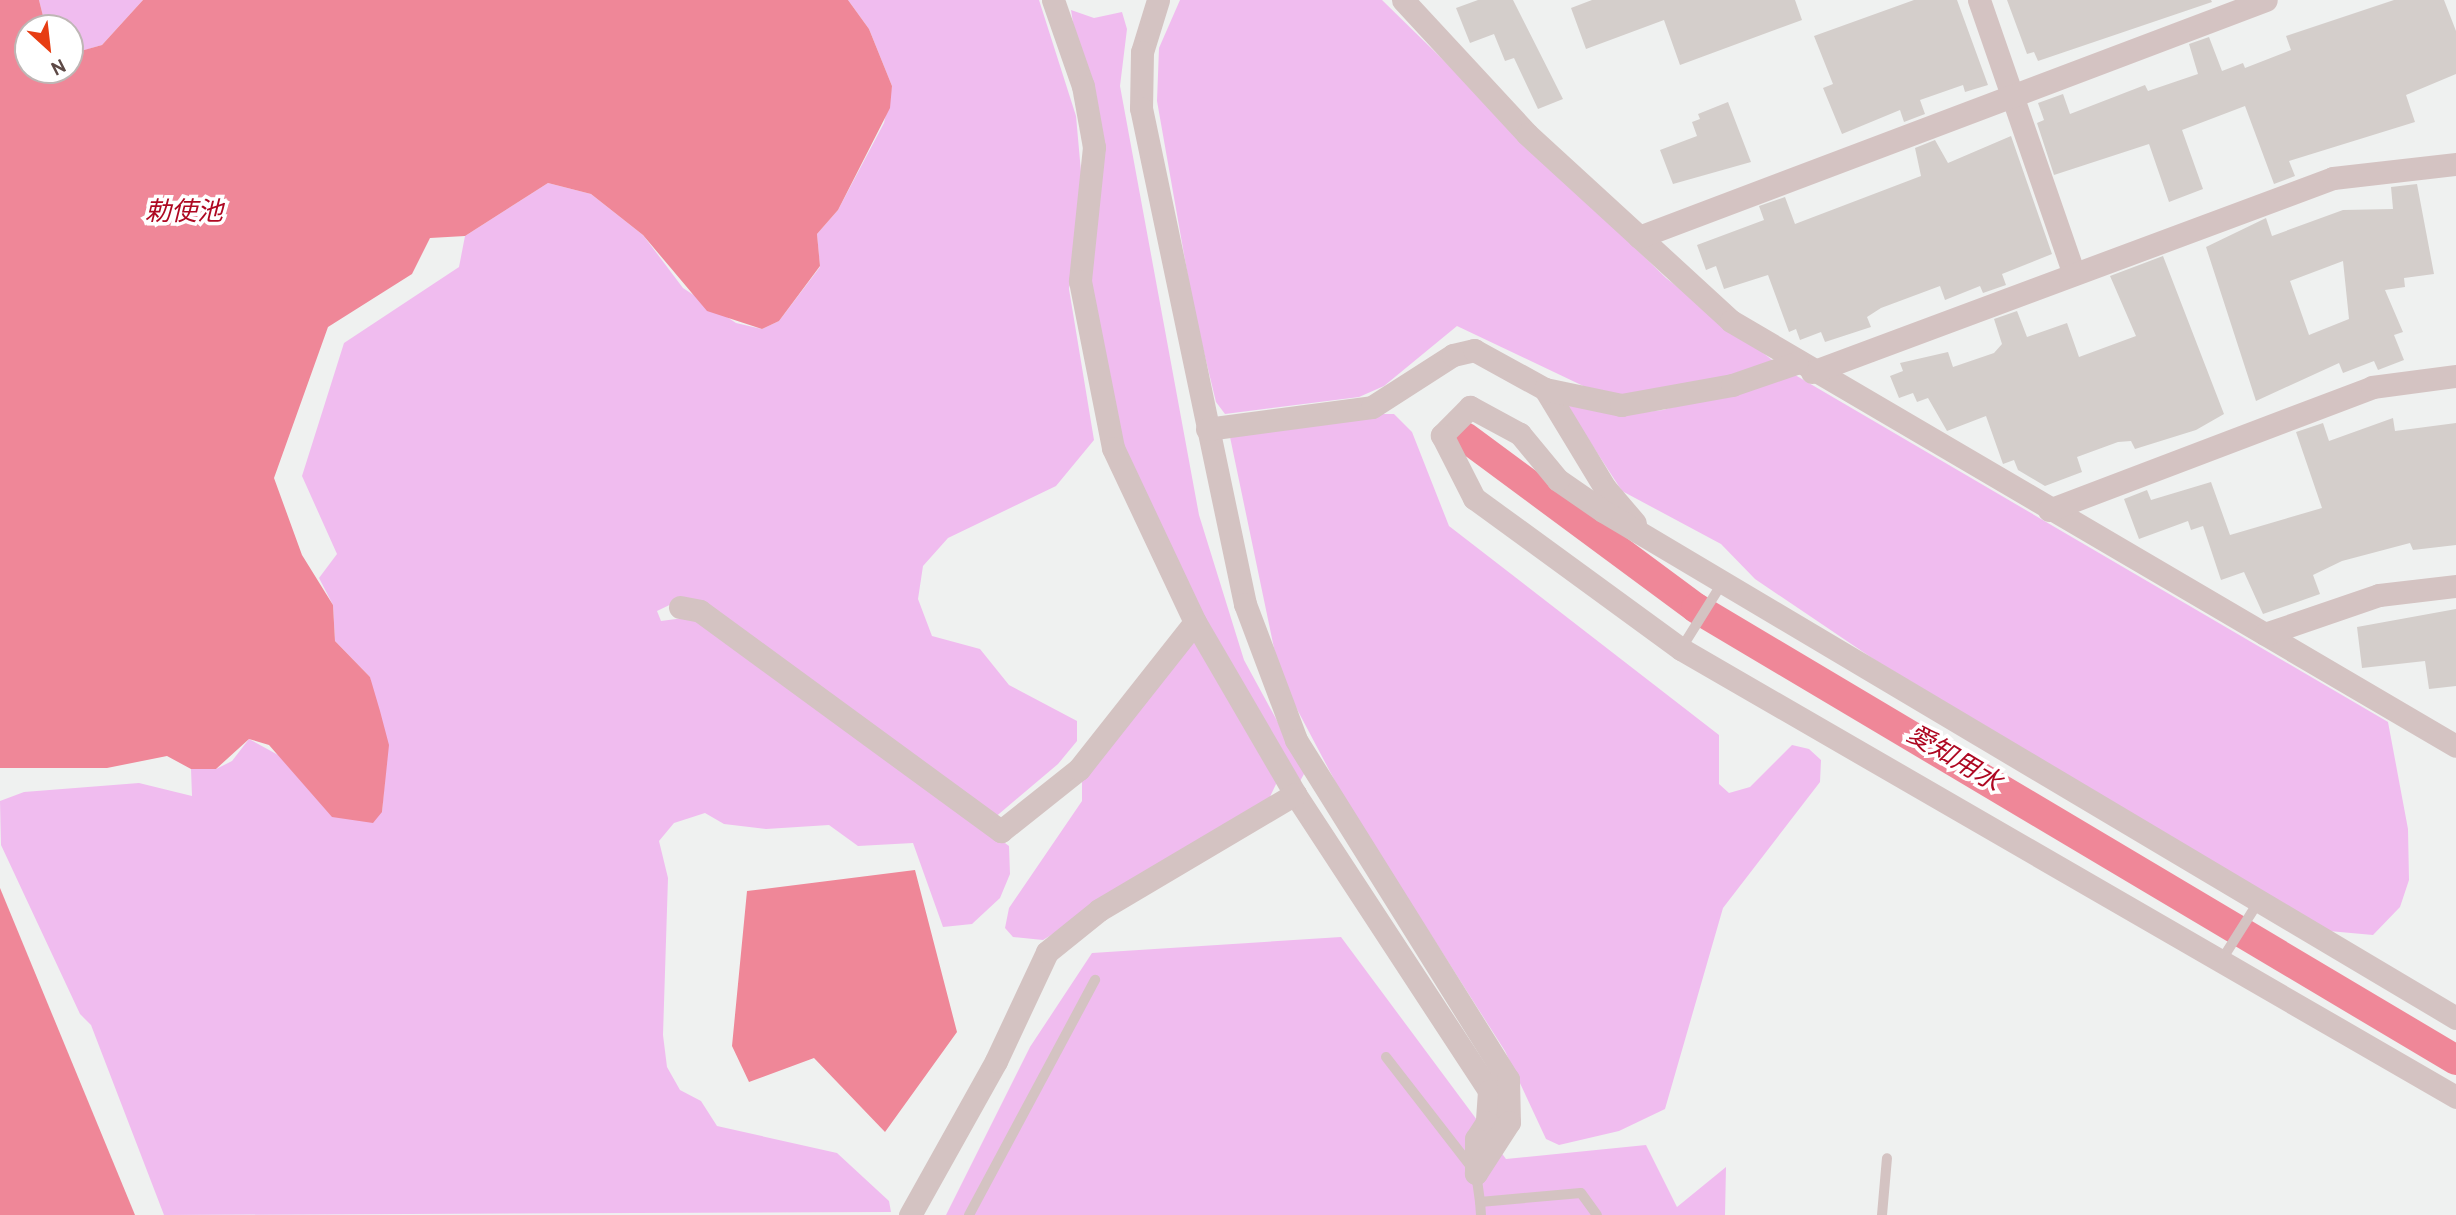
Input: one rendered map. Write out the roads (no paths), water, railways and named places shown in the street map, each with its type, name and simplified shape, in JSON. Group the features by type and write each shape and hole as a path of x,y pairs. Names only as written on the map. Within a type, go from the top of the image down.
{"street":[{"path":"1053,0 1083,86 1094,147 1080,281 1095,378 1113,448 1195,622 1295,794 1489,1091 1487,1122 1476,1139 1476,1173"},
{"path":"1158,0 1142,52 1141,108 1245,604 1296,740 1508,1079 1509,1122 1476,1173"},
{"path":"1405,0 1527,134 1731,321 1804,368 2456,746"},
{"path":"1979,0 2073,271"},
{"path":"1639,237 2011,92 2266,0"},
{"path":"1207,429 1372,407 1453,355 1474,350 1545,389 1645,406 1804,368 2333,178 2456,164"},
{"path":"2049,510 2372,387 2456,376"},
{"path":"1545,389 1605,488 1639,528"},
{"path":"2456,1018 2257,905 1718,587 1639,528 1558,480 1520,434 1470,407 1442,435 1474,498 1681,649 2220,964 2456,1097"},
{"path":"2265,635 2379,595 2456,586"},
{"path":"680,607 700,611 1001,831 1079,769 1195,622"},
{"path":"910,1215 996,1061 1046,952 1099,910 1295,794"}],"lane":[{"path":"1681,649 1718,587"},
{"path":"2220,964 2257,905"},
{"path":"969,1215 1096,980"},
{"path":"1386,1057 1476,1173 1481,1215"},
{"path":"1882,1215 1887,1158"},
{"path":"1480,1202 1581,1193 1597,1215"}],"water":[{"name":"勅使池","path":"0,0 39,0 42,14 14,14 14,84 84,84 84,50 102,45 143,0 848,0 869,29 892,86 890,108 838,210 817,234 820,266 779,321 762,329 707,311 643,235 591,194 548,183 465,236 430,238 412,274 328,327 274,478 302,555 333,605 335,641 370,677 380,711 389,745 382,812 373,823 332,817 269,745 249,739 216,769 191,769 167,756 107,768 0,768"},
{"path":"915,870 957,1032 885,1132 814,1058 749,1082 732,1046 747,891"},
{"path":"0,888 135,1215 0,1215"}],"waterway":[{"name":"愛知用水","path":"1465,437 1696,608 2456,1060"}]}
